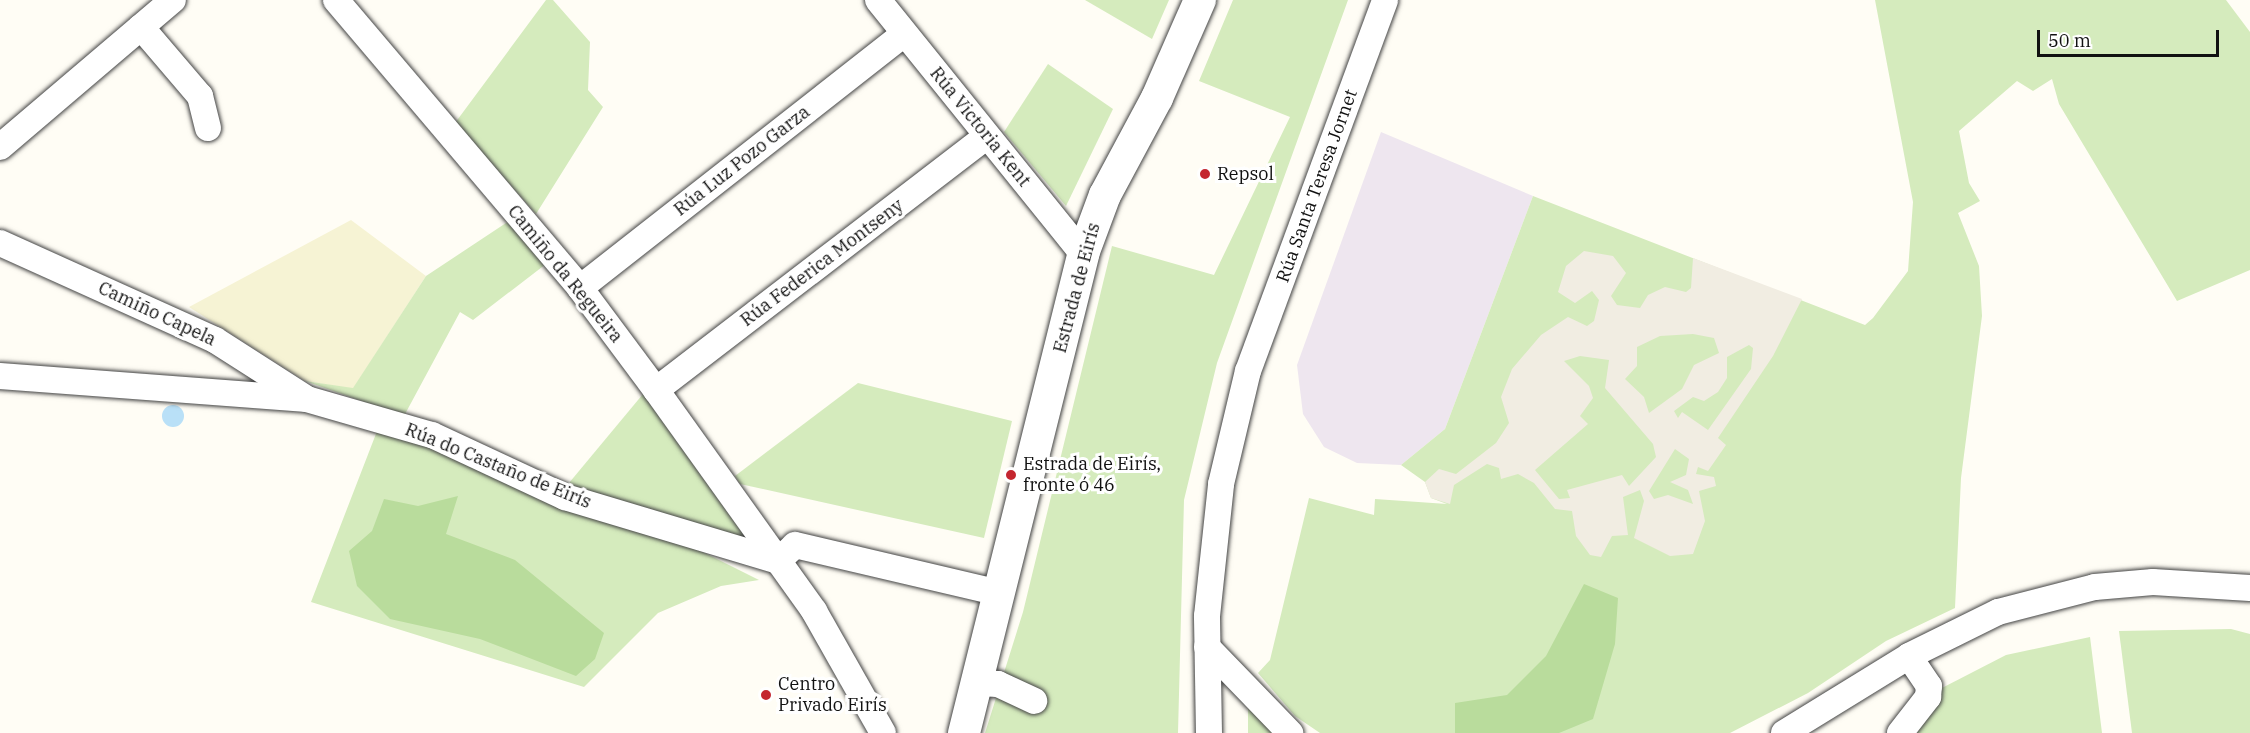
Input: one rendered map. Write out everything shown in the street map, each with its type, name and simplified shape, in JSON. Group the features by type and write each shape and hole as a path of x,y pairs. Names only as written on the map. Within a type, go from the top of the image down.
{"street":[{"path":"0,147 173,0"},
{"name":"Camiño da Regueira","path":"336,0 580,288 814,611 883,733"},
{"name":"Rúa Victoria Kent","path":"878,0 1083,254"},
{"name":"Estrada de Eirís","path":"964,733 1083,254 1105,195 1157,98 1200,0"},
{"name":"Rúa Santa Teresa Jornet","path":"1209,733 1207,647 1221,484 1248,371 1385,0"},
{"path":"141,27 200,96 208,128"},
{"name":"Rúa Luz Pozo Garza","path":"580,288 904,34"},
{"name":"Rúa Federica Montseny","path":"656,390 987,136"},
{"name":"Camiño Capela","path":"0,243 215,340 307,399"},
{"name":"Rúa do Castaño de Eirís","path":"0,376 307,399 432,435 565,497 778,561"},
{"path":"778,561 795,545 1000,593"},
{"path":"1784,733 1909,656 1998,612 2084,589 2153,582 2250,588"},
{"path":"1207,647 1290,733"},
{"path":"1900,733 1928,697 1929,686 1909,656"},
{"path":"978,683 998,684 1034,701"}],"shaded area":[{"path":"1381,132 1533,196 1445,429 1401,465 1357,463 1324,447 1303,414 1297,365"},
{"path":"351,220 426,276 353,389 305,381 189,307"},
{"path":"1584,251 1613,256 1626,273 1611,296 1617,305 1640,308 1648,295 1665,287 1686,292 1691,288 1693,258 1802,299 1773,356 1718,438 1726,445 1708,471 1698,467 1696,474 1714,477 1716,486 1699,491 1705,521 1693,554 1670,556 1634,538 1644,501 1640,490 1623,497 1628,535 1612,536 1601,557 1590,555 1576,536 1572,511 1555,509 1534,483 1518,474 1501,479 1499,468 1487,464 1454,485 1450,504 1431,498 1425,482 1439,469 1456,474 1496,443 1509,423 1501,397 1512,369 1541,335 1568,317 1587,326 1594,321 1599,300 1592,291 1575,303 1558,292 1566,266","holes":["1693,334 1714,338 1719,353 1694,365 1682,389 1649,413 1644,397 1625,379 1637,366 1637,347 1660,336","1749,345 1753,348 1751,369 1708,430 1682,412 1678,418 1674,411 1693,397 1704,401 1718,392 1727,378 1727,357","1580,356 1609,360 1605,388 1653,444 1656,457 1629,486 1622,475 1567,490 1570,498 1559,499 1535,470 1588,424 1580,416 1593,398 1589,386 1564,361","1675,449 1689,459 1686,475 1670,482 1688,490 1693,504 1668,495 1654,499 1649,491"]}],"green space":[{"path":"546,0 553,0 590,42 588,90 603,107 536,214 455,123"},
{"path":"1085,0 1169,0 1152,39"},
{"path":"1233,0 1348,0 1217,363 1184,500 1178,733 985,733 1023,612 1112,246 1214,275 1290,117 1199,81"},
{"path":"1875,0 2226,0 2250,32 2250,270 2177,301 2059,104 2052,79 2033,91 2017,81 1959,131 1969,183 1980,201 1958,213 1979,266 1982,316 1961,478 1955,608 1886,641 1808,693 1730,733 1320,733 1295,716 1258,673 1270,660 1309,498 1374,515 1375,499 1447,504 1431,498 1425,482 1401,465 1445,429 1533,196 1865,325 1873,318 1908,271 1913,202"},
{"path":"1048,64 1113,109 1066,206 1004,132"},
{"path":"509,221 546,264 473,320 460,312 404,416 305,381 353,388 426,276"},
{"path":"858,383 1012,421 984,538 740,484 735,476"},
{"path":"643,394 748,541 564,489"},
{"path":"379,426 699,550 759,580 721,586 658,613 584,687 311,602"},
{"path":"458,496 446,534 515,560 604,633 595,659 576,676 480,639 390,619 357,586 349,551 372,531 384,499 418,506"},
{"path":"1584,584 1618,598 1615,644 1593,719 1559,733 1455,733 1455,703 1507,695 1546,656"},
{"path":"2231,629 2250,634 2250,733 2132,733 2119,631"},
{"path":"2090,637 2102,733 1907,733 1940,689 2006,655"},
{"path":"1248,700 1277,733 1248,733"}],"water":[{"path":"173,405 181,408 184,416 181,424 173,427 165,424 162,416 165,408"}],"place":[{"name":"Repsol","path":"1205,174"},
{"name":"Estrada de Eirís, fronte ó 46","path":"1011,475"},
{"name":"Centro Privado Eirís","path":"766,695"}]}
